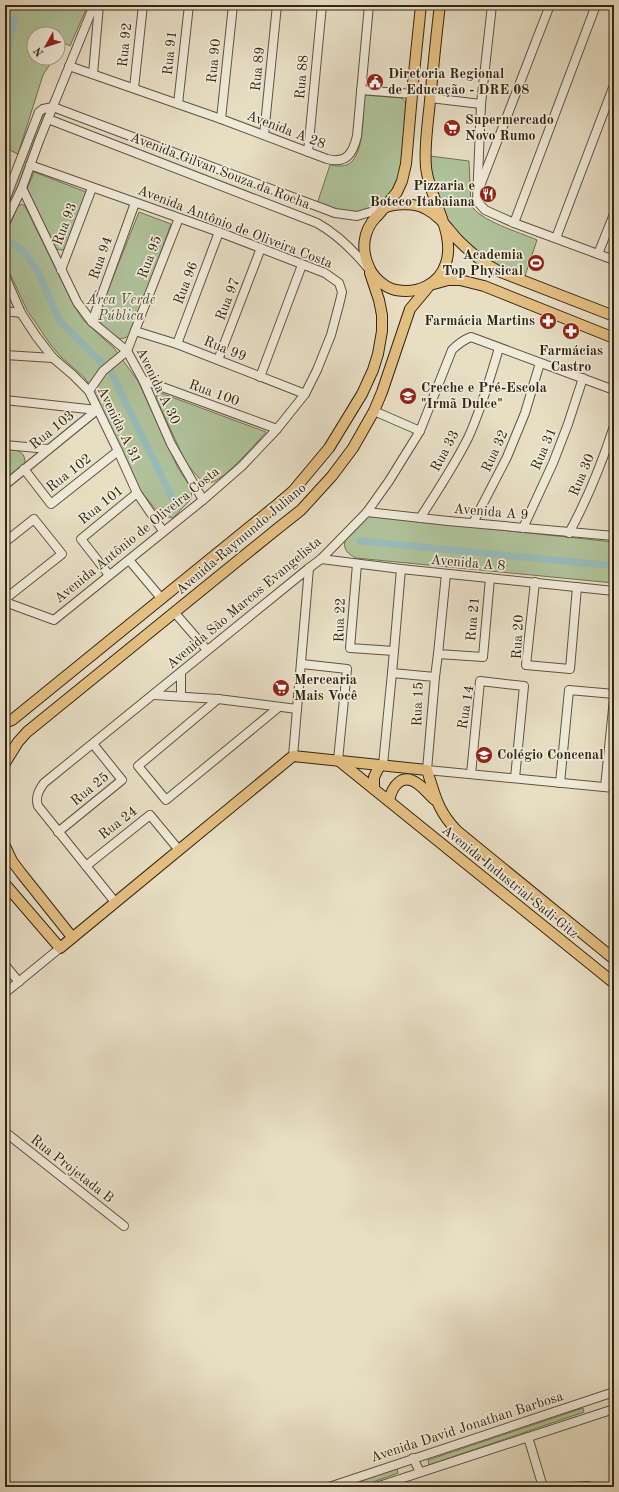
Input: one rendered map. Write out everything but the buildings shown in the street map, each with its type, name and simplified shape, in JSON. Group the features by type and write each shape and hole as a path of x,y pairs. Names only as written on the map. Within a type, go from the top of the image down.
{"main road":[{"path":"421,5 406,164 402,181 397,192 373,221 367,232 364,243 364,255 369,269 382,283 393,289 406,292 418,290 448,280 460,280 484,286 614,338"},
{"path":"430,285 442,273 449,250 448,238 431,190 426,168 426,144 440,5"},
{"path":"416,53 434,56"},
{"path":"384,208 404,204 418,206 433,213 458,240 477,257 498,271 614,316"},
{"name":"Avenida Raymundo Juliano","path":"5,722 12,720 293,491 333,442 362,394 373,370 378,354 382,331 382,315 369,269"},
{"name":"Avenida Raymundo Juliano","path":"5,763 18,742 27,732 301,510 332,476 353,448 374,411 382,392 410,309 430,285"},
{"path":"5,884 60,948 293,756 427,770"},
{"name":"Avenida Industrial Sadi Gitz","path":"338,760 614,983"},
{"path":"374,789 374,777 382,765"},
{"name":"Avenida Industrial Sadi Gitz","path":"427,770 436,802"},
{"name":"Avenida Industrial Sadi Gitz","path":"390,801 391,793 395,785 403,780 409,780 419,784 436,802 448,822 457,831 614,959"},
{"path":"5,846 12,861 72,938"}],"street":[{"path":"5,223 22,188 94,5"},
{"path":"93,74 98,5"},
{"name":"Rua 92","path":"134,88 142,5"},
{"name":"Rua 91","path":"178,104 189,5"},
{"name":"Rua 90","path":"221,119 233,5"},
{"name":"Rua 89","path":"264,135 278,5"},
{"name":"Rua 88","path":"308,152 322,5"},
{"name":"Avenida A 28","path":"69,66 221,119 333,161 343,159 353,151 357,136 369,5"},
{"path":"492,5 480,104 477,201 482,208 514,223 614,260"},
{"path":"477,192 550,5"},
{"path":"514,223 596,5"},
{"path":"556,238 611,101 614,85"},
{"path":"361,90 412,94"},
{"path":"430,98 480,104"},
{"path":"5,200 39,112 43,109 53,107 335,213 357,216 384,208"},
{"name":"Avenida Gilvan Souza da Rocha","path":"48,119 316,222 331,231 369,269"},
{"name":"Avenida Antônio de Oliveira Costa","path":"5,600 54,620 203,500 242,466 277,429 305,394 317,370 331,335 342,292 340,283 325,274 219,232 30,165"},
{"name":"Avenida A 30","path":"22,188 77,302 92,322 127,351 143,380 171,444 203,500"},
{"name":"Rua 93","path":"61,270 92,188"},
{"name":"Rua 94","path":"92,322 135,203"},
{"path":"598,254 614,214"},
{"name":"Rua 95","path":"127,351 179,218"},
{"name":"Rua 96","path":"177,344 219,232"},
{"name":"Rua 97","path":"218,360 261,248"},
{"path":"260,377 302,265"},
{"name":"Avenida A 31","path":"5,276 21,313 36,336 53,358 89,391 137,493 163,532"},
{"path":"5,311 21,313"},
{"name":"Rua 99","path":"135,331 177,344 305,394"},
{"name":"Avenida São Marcos Evangelista","path":"115,902 37,804 40,789 44,783 182,673 207,650 321,559 366,512 389,481 420,431 452,350 464,339 471,337 614,390"},
{"name":"Rua 33","path":"420,518 452,467 468,438 486,391 499,348"},
{"path":"89,391 107,368 127,351"},
{"path":"5,355 53,358"},
{"name":"Rua 32","path":"473,523 508,457 525,413 540,363"},
{"name":"Rua 31","path":"523,528 553,463 583,378"},
{"name":"Rua 100","path":"143,380 277,429"},
{"path":"5,400 97,410"},
{"name":"Rua 103","path":"5,485 97,410"},
{"path":"374,411 420,431"},
{"name":"Rua 30","path":"570,533 604,458 614,426"},
{"path":"5,445 48,450"},
{"name":"Rua 102","path":"24,470 51,504 118,451"},
{"name":"Rua 101","path":"109,575 81,539 137,493"},
{"name":"Avenida A 9","path":"366,512 570,533 614,536"},
{"path":"5,542 34,519 62,554 5,600"},
{"name":"Avenida A 8","path":"321,559 446,574 614,590"},
{"path":"129,560 161,598"},
{"name":"Rua 22","path":"357,564 350,648 394,651"},
{"path":"293,756 309,568"},
{"path":"392,673 401,569"},
{"path":"435,677 446,574"},
{"name":"Rua 21","path":"438,654 483,657 490,578"},
{"name":"Rua 20","path":"535,582 526,665 570,669 577,586"},
{"path":"175,613 207,650"},
{"path":"302,664 347,669 338,760"},
{"path":"181,696 182,673"},
{"name":"Rua 15","path":"382,765 392,673 435,677 427,770"},
{"name":"Rua 14","path":"471,774 480,681 524,686 515,778"},
{"path":"560,782 569,690 614,694"},
{"path":"154,695 218,699 297,710"},
{"path":"218,699 138,766 166,800 279,707"},
{"path":"605,787 614,699"},
{"name":"Rua 25","path":"58,832 122,780 93,744"},
{"path":"427,770 614,788"},
{"name":"Rua 24","path":"86,866 150,815 179,850"},
{"path":"5,993 60,948"},
{"path":"5,965 19,982"},
{"name":"Rua Projetada B","path":"5,1132 124,1226"},
{"name":"Avenida David Jonathan Barbosa","path":"329,1487 614,1392"},
{"path":"596,1398 602,1405 602,1412"},
{"name":"Avenida David Jonathan Barbosa","path":"376,1487 614,1409"},
{"path":"528,1437 543,1487"},
{"path":"413,1458 420,1472"},
{"path":"568,1487 590,1487"}],"green space":[{"path":"8,5 88,5 70,46 66,44 66,26 26,26 26,66 49,66 43,75 18,154 5,148 5,22"},
{"path":"364,95 402,98 406,103 402,170 397,186 381,204 370,210 357,213 342,212 317,204 330,165 342,166 349,164 354,159 358,151 361,142"},
{"path":"47,113 28,166 5,217 5,207 32,138 43,115"},
{"path":"430,156 469,161 471,205 476,211 491,221 537,240 524,279 509,274 468,247 444,216 431,171"},
{"path":"34,172 86,192 66,249 59,250 56,248 27,189"},
{"path":"22,204 25,206 74,306 84,321 114,348 138,381 178,468 192,489 191,499 173,518 160,515 140,490 92,389 84,377 61,357 50,344 27,310 5,263 5,236 18,206"},
{"name":"Área Verde Pública","path":"139,212 171,224 131,334 126,337 118,338 111,335 101,325 100,310"},
{"path":"158,392 266,432 241,459 219,479 204,484 186,463 156,398"},
{"path":"5,449 20,452 24,456 25,464 5,481"},
{"path":"368,516 614,542 614,583 356,558 347,551 345,541"},
{"path":"583,1408 584,1412 429,1465 428,1460"},
{"path":"397,1468 398,1473 359,1487 345,1487"}],"waterway":[{"path":"5,65 14,19"},
{"path":"10,242 25,253 38,271 59,320 112,374 172,498"},
{"path":"361,541 614,566"}],"place":[{"name":"Diretoria Regional de Educação - DRE 08","path":"375,82"},
{"name":"Supermercado Novo Rumo","path":"452,128"},
{"name":"Pizzaria e Boteco Itabaiana","path":"488,194"},
{"name":"Academia Top Physical","path":"536,263"},
{"name":"Farmácia Martins","path":"548,321"},
{"name":"Farmácias Castro","path":"571,331"},
{"name":"Creche e Pré-Escola \"Irmã Dulce\"","path":"408,396"},
{"name":"Mercearia Mais Você","path":"281,688"},
{"name":"Colégio Concenal","path":"484,755"}]}
